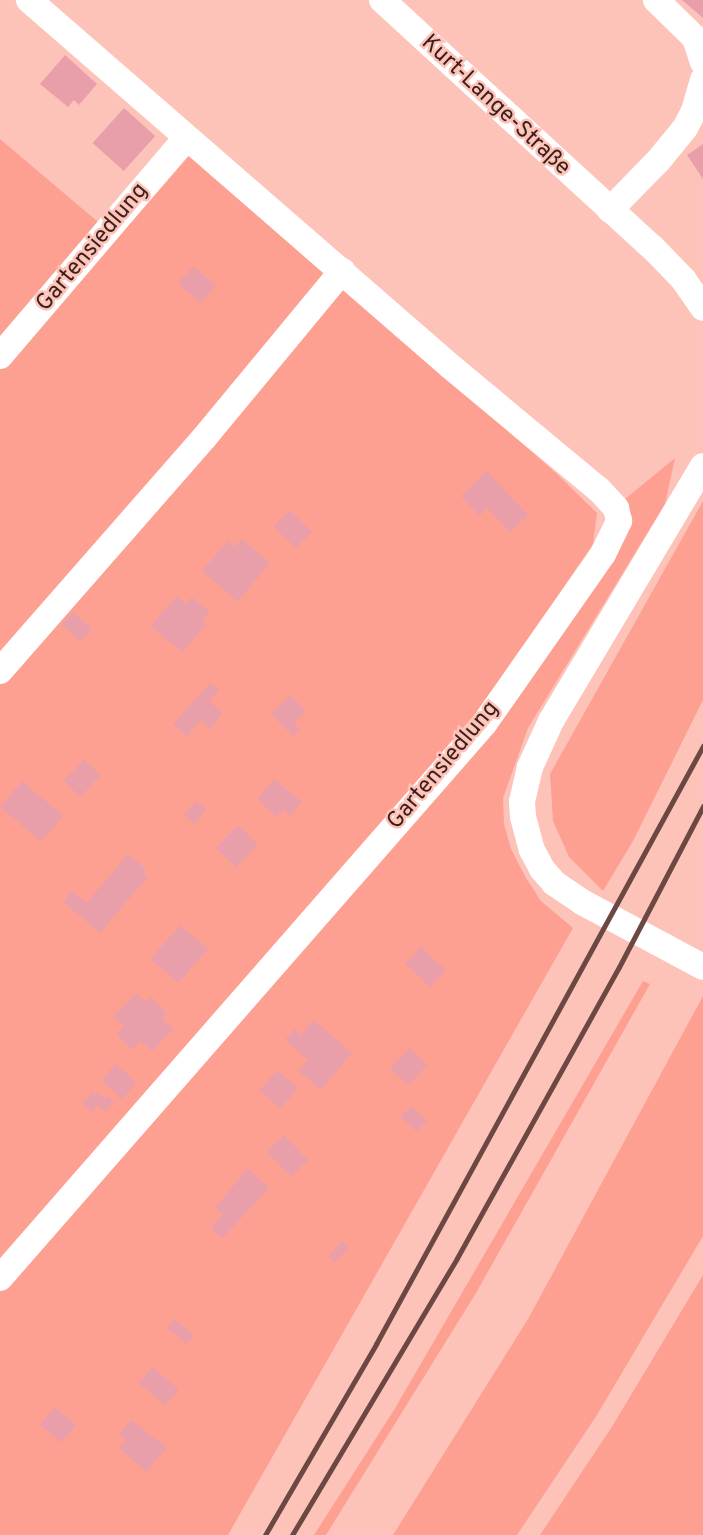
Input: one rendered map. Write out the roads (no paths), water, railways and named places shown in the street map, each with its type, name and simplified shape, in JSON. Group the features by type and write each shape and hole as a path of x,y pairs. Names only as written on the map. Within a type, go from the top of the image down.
{"street":[{"name":"Gartensiedlung","path":"0,1278 484,724 614,537 619,522 616,508 598,489 186,138 29,0"},
{"name":"Kurt-Lange-Straße","path":"382,0 683,279 703,308"},
{"path":"656,0 695,38 703,62"},
{"path":"610,210 658,161 685,128 694,111 703,79"},
{"name":"Gartensiedlung","path":"0,356 186,138"},
{"path":"0,671 204,438 342,271"},
{"path":"703,466 551,721 530,767 522,802 532,850 542,869 554,883 582,902 703,967"}],"railway":[{"path":"265,1535 376,1344 703,746"},
{"path":"292,1535 457,1258 619,967 703,806"}]}
